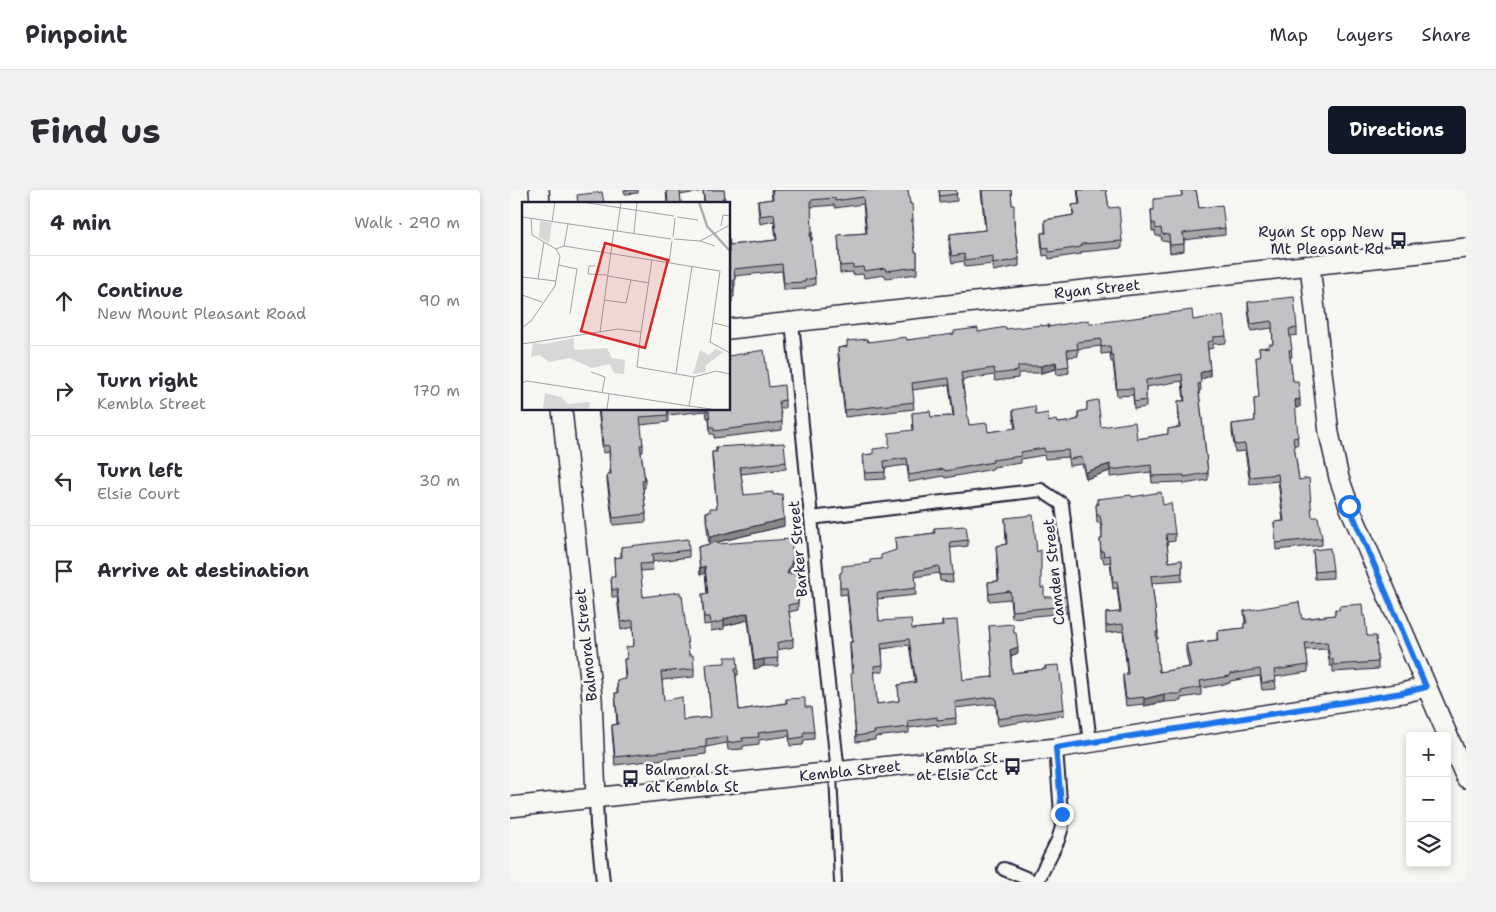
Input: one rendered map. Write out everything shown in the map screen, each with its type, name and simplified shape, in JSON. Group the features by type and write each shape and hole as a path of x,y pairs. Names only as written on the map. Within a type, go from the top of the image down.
{"main road":[{"name":"Ryan Street","path":"730,329 1466,248"},
{"path":"1310,266 1329,433 1339,478 1349,506 1466,778"},
{"name":"Balmoral Street","path":"562,410 592,698 596,798"},
{"name":"Kembla Street","path":"510,807 1056,748 1402,693 1426,687"}],"street":[{"name":"Barker Street","path":"792,322 835,773"},
{"name":"Camden Street","path":"811,518 1041,490 1062,504 1090,743"},
{"path":"1004,870 1036,882 1058,840 1062,827 1056,748"},
{"name":"Balmoral Street","path":"596,798 603,882"}],"lane":[{"path":"835,773 838,882"}],"building":[{"path":"667,190 680,190 681,202 668,202"},
{"path":"703,190 724,190 725,198 722,198 723,202 705,202"},
{"path":"772,190 908,190 910,204 912,204 913,220 911,220 915,252 917,252 917,267 886,271 885,268 864,271 863,267 853,268 853,265 840,266 838,235 867,233 863,197 835,201 835,198 811,200 812,233 810,233 815,278 805,280 805,282 784,283 782,264 734,269 734,290 732,290 732,294 730,295 730,245 777,240 774,214 760,216 758,201 773,199"},
{"path":"939,190 956,190 957,194 940,196"},
{"path":"982,190 1011,190 1019,259 993,264 993,256 965,260 964,254 952,256 949,240 951,240 950,234 986,230"},
{"path":"1078,190 1106,190 1109,208 1119,207 1122,241 1081,244 1081,247 1049,252 1048,248 1043,249 1041,233 1046,233 1045,220 1074,215 1072,205 1080,204"},
{"path":"1182,190 1196,190 1199,208 1222,205 1225,228 1183,233 1184,244 1170,245 1169,235 1162,234 1161,228 1156,229 1155,223 1152,224 1151,210 1154,210 1154,199 1182,196"},
{"path":"602,192 604,202 578,202 577,195"},
{"path":"1294,297 1297,328 1289,329 1292,350 1289,350 1293,381 1298,381 1300,399 1295,400 1298,437 1293,438 1299,480 1309,478 1312,517 1318,517 1322,538 1276,543 1274,522 1284,521 1278,474 1250,477 1245,444 1235,445 1232,424 1255,421 1254,399 1259,398 1256,357 1260,357 1259,348 1269,347 1269,344 1273,344 1272,321 1251,324 1248,302"},
{"path":"1192,310 1193,320 1223,315 1226,336 1213,337 1213,341 1207,342 1210,369 1200,373 1201,383 1198,384 1208,473 1184,477 1184,475 1152,476 1151,465 1110,470 1110,464 1086,472 1082,457 1069,459 1068,450 1045,452 1044,448 1021,452 1021,456 992,460 993,462 945,471 944,469 909,475 907,458 884,461 885,472 865,473 863,455 873,454 873,449 889,447 889,433 913,430 912,413 930,411 931,417 954,416 949,378 912,383 914,402 845,410 838,348 847,347 847,341 867,339 868,342 906,337 907,340 954,334 954,331 978,328 978,332 1006,327 1006,329 1049,325 1048,327 1089,320 1090,324","holes":["1101,339 1101,347 1110,346 1111,355 1113,355 1117,389 1133,388 1134,402 1146,400 1146,380 1182,374 1185,401 1178,401 1180,427 1168,429 1168,434 1137,439 1135,422 1101,427 1098,400 1087,402 1087,410 1078,412 1079,419 1068,422 1057,423 1056,420 1049,422 1048,413 1036,415 1035,406 1013,410 1016,428 988,432 987,423 969,425 961,373 994,368 995,374 1018,371 1018,366 1041,366 1056,362 1057,368 1069,366 1067,350 1078,349 1077,342"]},
{"path":"764,350 769,387 784,385 785,400 779,401 782,422 714,431 714,427 710,427 709,411 706,410 730,410 730,356"},
{"path":"599,410 667,410 668,415 640,417 643,445 640,445 645,481 642,481 646,514 613,518 607,474 611,474 609,445 603,446"},
{"path":"784,443 786,462 740,467 744,495 773,492 773,495 782,494 784,519 710,537 706,512 710,512 710,508 717,508 712,452 717,452 716,447"},
{"path":"1161,492 1163,505 1171,503 1175,534 1166,534 1169,562 1182,560 1182,573 1151,576 1158,632 1156,632 1159,672 1191,667 1186,644 1218,640 1217,631 1244,628 1244,623 1247,623 1244,611 1299,602 1302,619 1335,615 1335,609 1339,610 1339,606 1362,604 1367,636 1376,636 1378,662 1333,665 1333,659 1330,659 1327,642 1305,643 1308,665 1274,670 1276,681 1262,683 1260,669 1200,681 1201,687 1181,691 1181,694 1164,694 1144,699 1144,697 1126,699 1123,675 1128,674 1123,624 1106,626 1106,613 1121,612 1117,581 1113,582 1110,555 1104,556 1103,551 1101,551 1102,526 1100,516 1097,515 1096,505 1099,504 1097,499 1131,495 1132,497"},
{"path":"1033,515 1037,552 1041,550 1041,588 1044,587 1044,597 1066,597 1067,606 1012,611 1010,591 989,594 988,582 999,581 996,546 1007,544 1005,518"},
{"path":"966,526 968,540 950,542 953,575 940,575 939,566 915,571 916,588 877,593 879,621 911,619 912,629 943,626 942,621 957,620 963,680 993,677 989,626 1013,624 1018,647 1010,650 1012,673 1046,669 1045,666 1059,665 1064,709 998,719 996,698 992,697 955,702 956,718 937,720 937,717 908,721 909,727 874,731 875,733 856,736 850,642 853,642 847,588 840,588 842,566 870,563 870,560 881,559 881,555 896,550 895,538 935,533 934,528","holes":["909,639 916,682 898,685 899,701 877,704 874,666 883,665 881,643"]},
{"path":"688,539 689,550 652,554 653,563 640,564 643,597 680,592 680,595 682,595 689,655 693,655 694,669 661,672 664,701 682,697 683,720 711,717 706,664 725,663 725,657 737,657 738,668 735,668 739,710 787,703 786,699 805,698 805,707 811,707 814,732 804,732 803,737 790,739 789,729 758,733 759,737 742,738 743,741 728,743 727,736 706,739 706,747 615,757 612,725 618,724 615,693 618,693 617,680 626,679 624,659 627,659 626,647 634,646 633,620 621,622 617,589 612,590 611,577 615,577 614,558 622,557 621,547"},
{"path":"791,539 793,558 787,574 798,573 800,591 797,591 798,603 788,605 793,639 777,643 778,658 754,661 748,613 711,624 710,617 704,617 702,594 708,594 705,566 700,568 698,547 717,542 718,544"},
{"path":"1330,548 1333,570 1315,572 1313,550"}],"place":[{"name":"Ryan St opp New Mt Pleasant Rd","path":"1398,241"},
{"name":"Kembla St at Elsie Cct","path":"1012,767"},
{"name":"Balmoral St at Kembla St","path":"631,779"}],"route":[{"path":"1062,814 1056,748 1402,693 1426,687 1349,506"}]}
